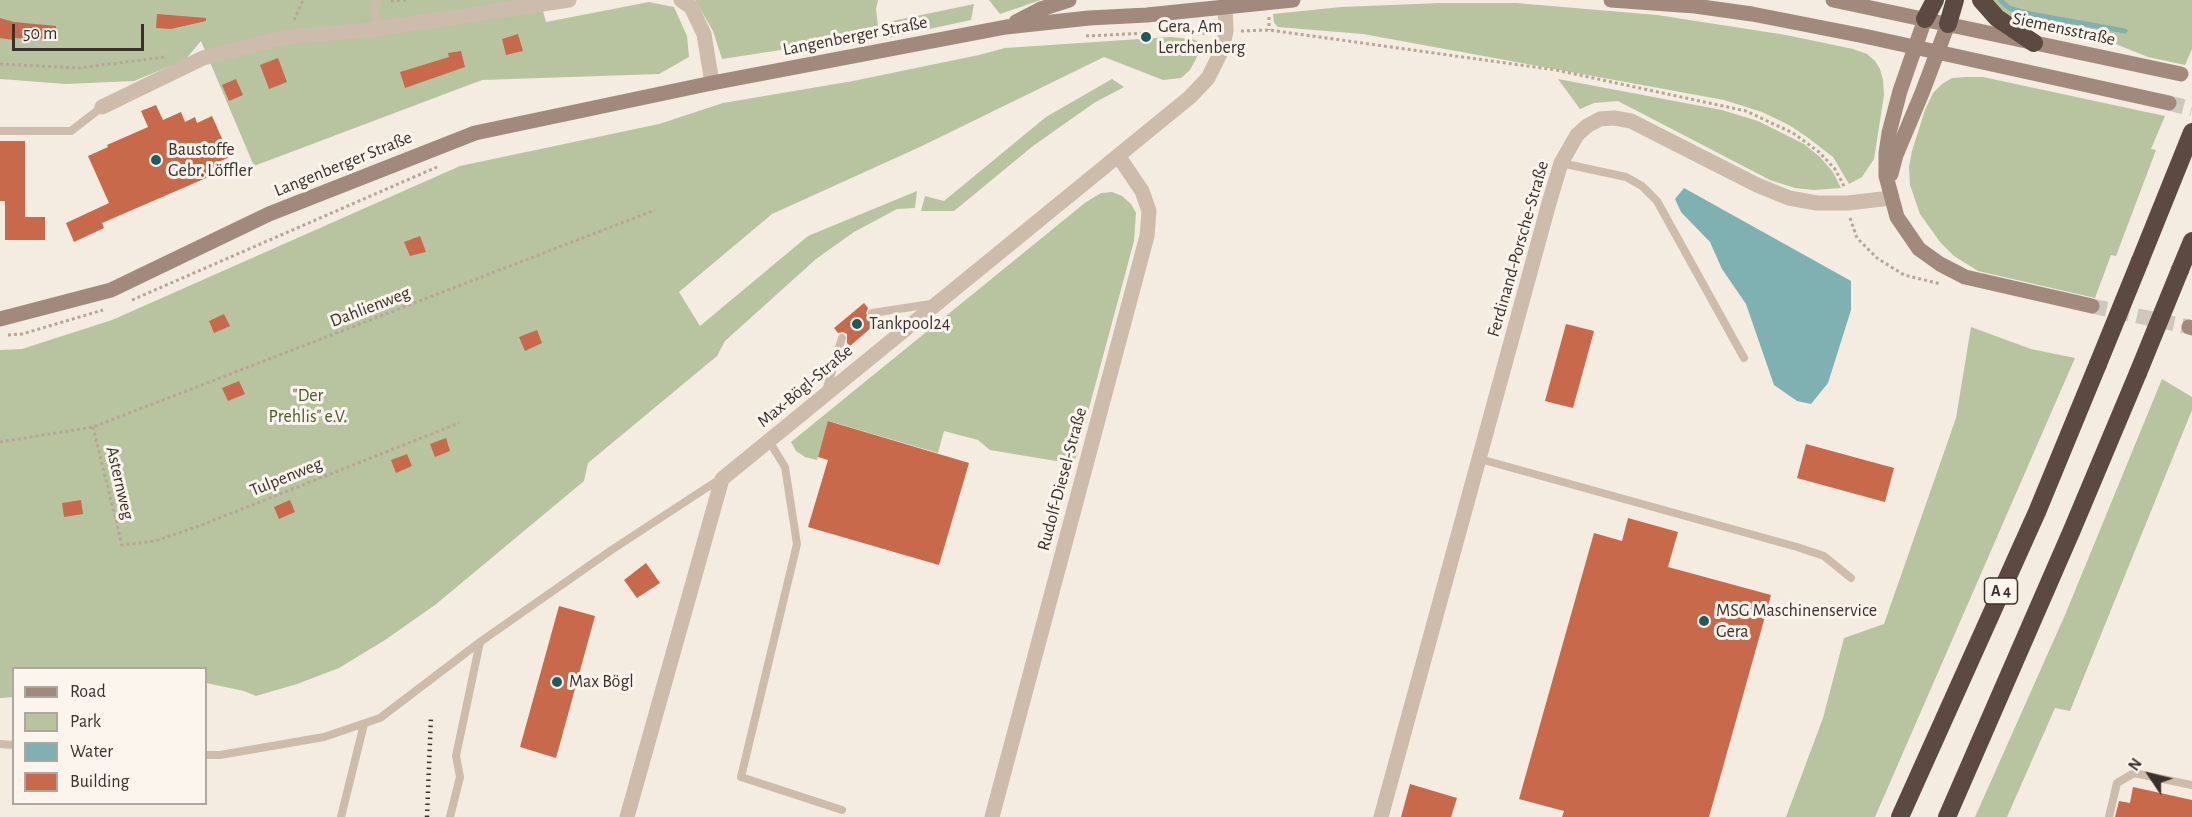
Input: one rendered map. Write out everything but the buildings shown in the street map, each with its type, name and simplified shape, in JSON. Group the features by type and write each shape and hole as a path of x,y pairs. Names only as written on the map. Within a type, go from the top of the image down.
{"highway":[{"path":"1925,19 1935,0"},
{"path":"1948,24 1955,0"},
{"path":"1980,0 1997,18 2034,43"},
{"name":"A 4","path":"1900,817 2037,512 2192,132"},
{"name":"A 4","path":"1947,817 2072,530 2192,241"}],"main road":[{"name":"Langenberger Straße","path":"1006,27 1041,9 1069,0"},
{"path":"1224,3 1293,0"},
{"path":"1611,0 1695,6 1752,14 2169,103"},
{"name":"Siemensstraße","path":"1833,0 2181,74"},
{"name":"Langenberger Straße","path":"0,319 111,290 269,214 475,133 712,83 1006,27 1089,18 1147,15 1224,3"},
{"path":"1925,19 1900,91 1886,153 1886,176 1897,217 1919,249 1940,264 1965,277 2092,306"},
{"path":"1891,198 1891,174 1896,155 1948,24"}],"street":[{"path":"102,107 202,58 285,38 378,29 569,0"},
{"path":"681,0 691,7 704,34 712,83"},
{"name":"Max-Bögl-Straße","path":"722,478 1191,97 1208,78 1222,50 1226,31 1224,3"},
{"name":"Ferdinand-Porsche-Straße","path":"1381,817 1568,147 1587,126 1600,119 1614,118 1646,127 1774,192 1817,203 1848,204 1891,198"},
{"name":"Rudolf-Diesel-Straße","path":"992,817 1147,236 1149,211 1142,191 1119,157"},
{"path":"627,817 722,478"}],"lane":[{"path":"377,1 375,9 378,29"},
{"path":"0,131 71,131 102,107"},
{"path":"1562,163 1626,177 1642,186 1657,201 1743,358"},
{"path":"872,313 938,303"},
{"path":"826,393 842,338"},
{"path":"769,441 785,467 797,544 741,777 842,810"},
{"path":"1480,459 1797,547 1824,556 1851,579"},
{"path":"207,755 220,755 324,737 380,718 480,642 614,549 722,478"},
{"path":"450,817 460,777 456,756 480,642"},
{"path":"341,817 364,724"},
{"path":"2109,817 2117,783 2134,773 2192,785"}],"path":[{"path":"377,1 407,0"},
{"path":"1162,32 1174,30 1194,34 1269,30 1556,70 1746,111 1793,134 1819,152 1835,169 1844,185 1848,204"},
{"path":"1086,36 1151,33"},
{"path":"0,64 78,68 185,55 202,58"},
{"path":"127,302 442,165"},
{"name":"Dahlienweg","path":"0,442 93,428 656,210"},
{"path":"0,336 22,334 106,309"},
{"name":"Tulpenweg","path":"120,544 155,541 199,526 459,423"},
{"name":"Asternweg","path":"93,428 120,544"}],"green space":[{"path":"0,0 540,0 546,22 649,2 674,7 687,36 689,57 659,74 482,80 254,166 201,41 185,60 134,81 66,84 0,79"},
{"path":"695,0 878,0 876,9 879,35 722,59 713,31"},
{"path":"989,0 1041,0 1000,14"},
{"path":"1990,0 2192,0 2192,49 2185,65 2148,57 2103,39 2011,17 1997,9"},
{"path":"1516,3 1657,15 1786,35 1867,54 1880,69 1884,95 1874,159 1862,177 1849,184 1833,157 1807,137 1762,112 1724,100 1363,34 1278,27 1274,23 1273,14 1341,7"},
{"path":"974,4 971,20 883,39 883,23"},
{"name":"\"Der Prehlis\" e.V.","path":"1170,37 1197,41 1199,50 1190,70 1181,78 1163,80 1104,57 922,146 772,214 679,292 700,326 808,236 917,191 915,208 897,209 854,232 816,259 725,341 717,356 588,463 584,481 435,605 385,640 339,668 256,696 244,691 207,683 207,667 12,667 12,697 0,698 0,350 22,349 112,320 460,166 659,124 723,103 853,81 1005,48"},
{"path":"1983,77 2165,116 2151,149 2156,150 2116,256 2111,255 2095,298 1978,271 1954,256 1940,242 1920,214 1910,185 1909,167 1925,110 1933,93 1942,84 1952,78"},
{"path":"1112,79 1124,87 1094,103 1033,146 954,211 921,211 925,196 944,201 1046,117"},
{"path":"1558,79 1722,110 1758,121 1804,144 1833,172 1841,188 1814,190 1795,188 1770,180 1618,101 1594,103 1580,109"},
{"path":"1112,192 1122,196 1131,204 1136,213 1134,241 1074,464 990,450 978,440 944,431 938,453 829,421 817,460 805,457 796,451 791,442 1086,202 1101,193"},
{"path":"1971,327 2031,349 2075,358 1875,817 1786,817 1823,718 1844,638 1884,624 1956,418"},
{"path":"2162,379 2192,397 2192,410 2070,711 2055,708 2007,817 1975,817 2065,615"}],"water":[{"path":"1684,188 1851,281 1851,310 1828,383 1811,404 1797,401 1774,385 1746,304 1722,269 1710,242 1681,212 1675,199"}],"waterway":[{"path":"2000,0 2009,8 2025,13 2125,31"}],"tunnel":[{"path":"2169,103 2192,109"},
{"path":"2092,306 2189,327"}],"railway":[{"path":"427,817 431,716"}],"place":[{"name":"Gera, Am Lerchenberg","path":"1146,37"},
{"name":"Baustoffe Gebr. Löffler","path":"156,160"},
{"name":"Tankpool24","path":"857,324"},
{"name":"MSG Maschinenservice Gera","path":"1704,621"},
{"name":"Max Bögl","path":"557,682"}]}
